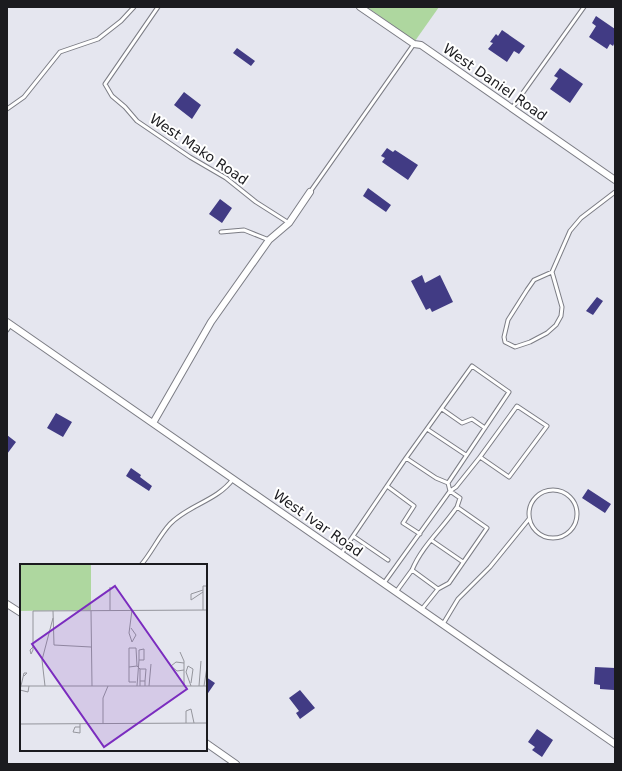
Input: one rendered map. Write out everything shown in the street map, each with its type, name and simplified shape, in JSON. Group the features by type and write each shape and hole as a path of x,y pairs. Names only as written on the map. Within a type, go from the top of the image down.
{"street":[{"name":"West Daniel Road","path":"360,7 414,44 421,45 615,180"},
{"path":"153,423 211,322 269,240 289,223 310,192"},
{"name":"West Ivar Road","path":"8,325 153,423 615,744"},
{"path":"7,604 20,612"},
{"path":"207,744 236,764"}],"lane":[{"path":"7,109 24,98 60,52 98,39 121,21 134,7"},
{"name":"West Mako Road","path":"158,7 105,84 112,96 125,107 137,121 190,157 226,178 256,202 289,223"},
{"path":"512,108 584,7"},
{"path":"310,192 414,44"},
{"path":"552,272 534,280 508,320 504,337 510,345 515,347 530,342 547,333 556,325 561,316 562,307 552,272 570,230 581,218 615,192"},
{"path":"221,232 244,230 269,240"},
{"path":"341,554 406,458 472,366 509,392 448,483 450,491 460,498 457,507 419,554 412,570 396,592"},
{"path":"384,583 450,491 456,487 480,457 517,406 547,426 509,476 480,457"},
{"path":"442,409 462,423 472,419 485,428"},
{"path":"427,428 466,456"},
{"path":"406,458 436,478 448,483"},
{"path":"142,564 151,554 170,524 186,512 226,489 233,479"},
{"path":"387,486 414,506 403,523 420,534"},
{"path":"443,624 458,599 490,567 529,519 530,506 534,500 546,491 561,491 573,500 577,507 576,523 568,533 557,538 541,534 535,529 529,519"},
{"path":"422,610 438,589 449,582 487,528 457,507"},
{"path":"353,536 388,560"},
{"path":"431,540 463,562"},
{"path":"412,570 438,589"}],"green space":[{"path":"367,7 439,7 415,41"}],"building":[{"path":"596,16 615,29 615,42 613,46 610,44 607,49 589,37 596,26 592,23"},
{"path":"502,30 525,46 519,54 514,51 507,62 488,49 493,43 490,42 496,34 498,36"},
{"path":"237,48 255,61 251,66 233,53"},
{"path":"560,68 583,84 570,103 550,89 558,78 554,76"},
{"path":"184,92 201,105 192,119 174,105"},
{"path":"387,148 393,152 395,150 418,165 408,180 382,162 385,158 381,156"},
{"path":"368,188 391,205 386,212 363,196"},
{"path":"220,199 232,208 222,223 209,214"},
{"path":"422,275 425,283 440,275 453,302 432,312 430,308 426,310 411,281"},
{"path":"597,297 603,301 593,315 586,311"},
{"path":"56,413 72,422 63,437 47,428"},
{"path":"7,435 16,442 7,454"},
{"path":"131,468 152,486 149,491 126,476"},
{"path":"588,489 611,504 605,513 582,498"},
{"path":"595,667 615,668 614,690 600,689 600,685 594,684"},
{"path":"207,678 215,683 207,695"},
{"path":"300,690 315,708 300,719 296,713 299,711 289,698"},
{"path":"537,729 553,740 542,757 532,750 535,747 528,742"}]}
